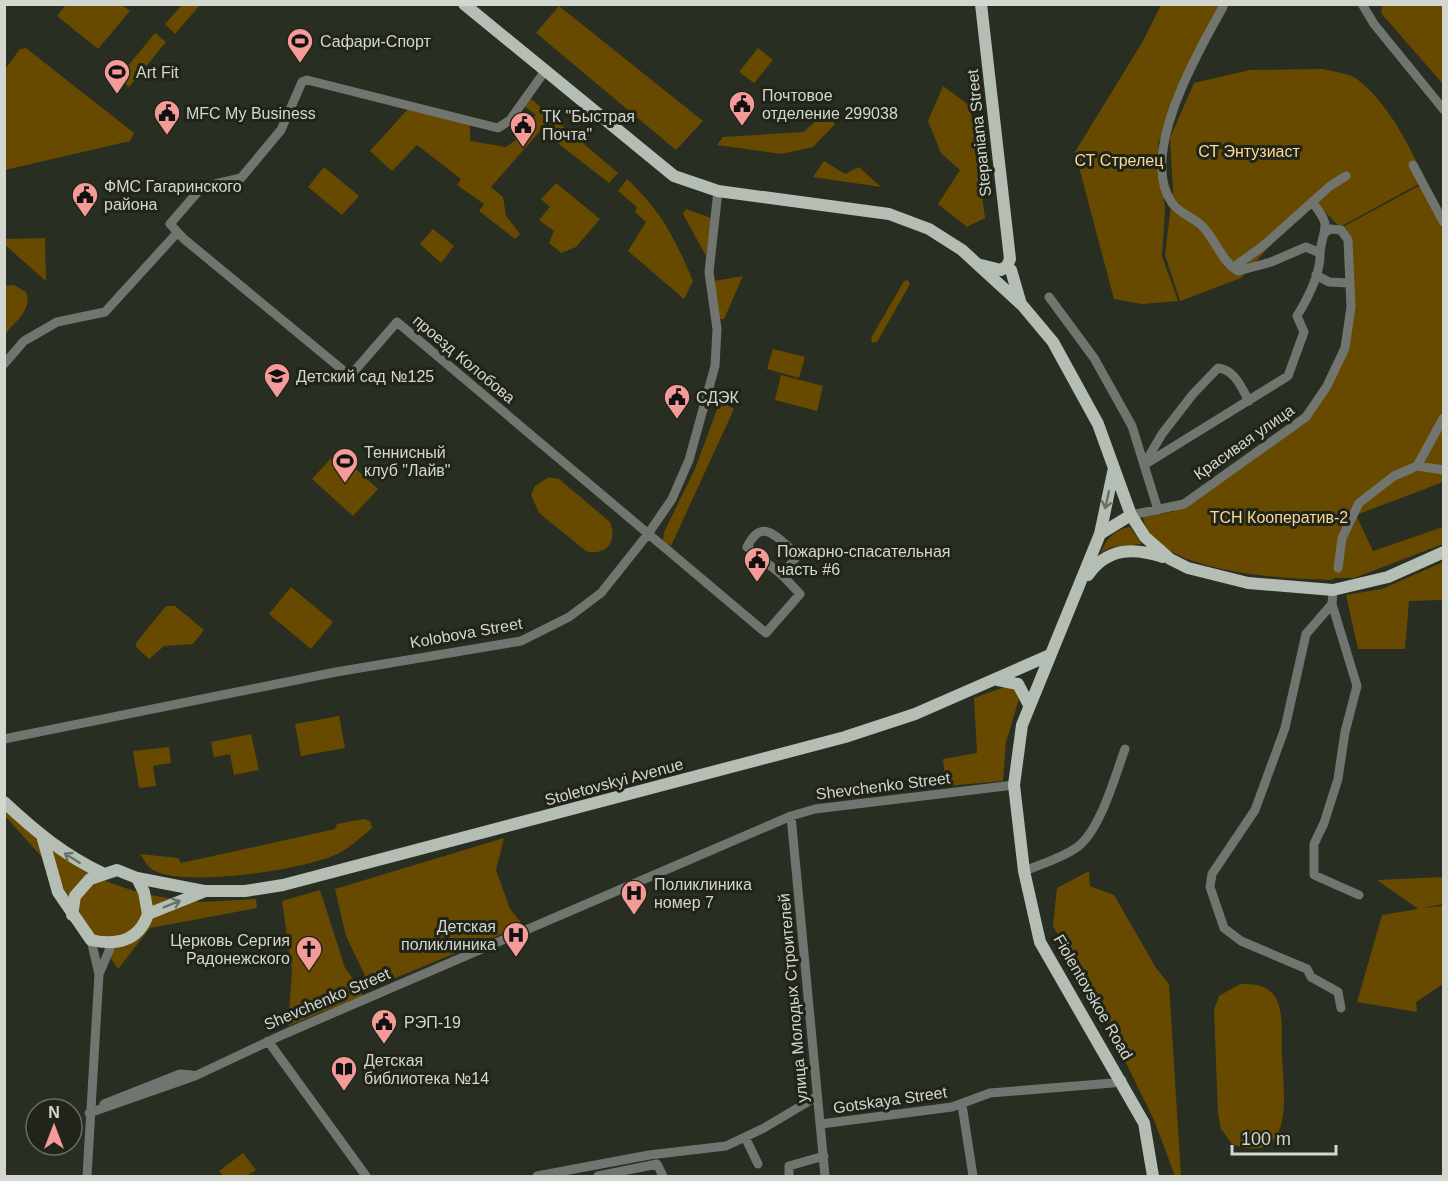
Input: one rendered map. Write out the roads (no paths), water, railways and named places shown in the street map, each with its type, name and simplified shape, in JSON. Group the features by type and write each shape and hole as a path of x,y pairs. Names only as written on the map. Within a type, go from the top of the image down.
{"main road":[{"path":"464,4 667,172 689,183 718,191 889,214 929,229 978,263 1022,305 1066,362 1098,424 1131,515 1145,537 1170,559"},
{"name":"Stepaniana Street","path":"981,4 1010,264 1022,305"},
{"path":"978,263 994,270 1001,270 1010,264"},
{"path":"1003,287 1010,264"},
{"path":"1050,655 1100,534 1115,467"},
{"path":"1100,534 1131,515"},
{"path":"1131,515 1164,549 1188,564 1224,574 1273,583 1326,588"},
{"path":"1080,586 1095,565 1115,553 1144,551 1170,559 1188,568 1220,577 1274,587 1326,588 1388,577 1443,552"},
{"name":"Fiolentovskoe Road","path":"1050,655 1029,705 1017,747 1014,785 1024,871 1033,916 1045,954 1122,1080 1144,1123 1153,1176"},
{"name":"Stoletovskyi Avenue","path":"43,839 78,862 102,873 117,870 137,879 204,891 245,891 283,885 845,737 915,714 998,680 1050,655"},
{"path":"998,680 1041,676"},
{"path":"998,680 1018,684 1029,705"},
{"path":"4,801 43,839 58,892 91,940 112,944 132,937 144,925 148,914 144,892 137,879"},
{"path":"72,915 75,896 90,879 102,873"},
{"path":"148,914 204,891"}],"street":[{"path":"1362,4 1374,24 1443,110"},
{"path":"1223,7 1187,75 1163,137 1161,148 1165,191 1172,204 1201,225 1225,261 1238,270 1271,262 1305,247 1320,253"},
{"path":"4,364 24,340 57,322 105,312 180,236 170,224 202,187 241,178 281,130 302,82 307,80 498,128 510,120 545,71"},
{"path":"1413,165 1443,223"},
{"path":"1238,270 1238,264 1313,204 1330,186 1346,176"},
{"name":"Kolobova Street","path":"4,738 336,672 521,641 562,622 601,593 648,534 672,499 689,460 716,366 717,329 709,272 718,191"},
{"path":"1144,465 1288,376 1304,332 1297,316 1311,292 1326,232 1325,218 1313,204"},
{"name":"Красивая улица","path":"1131,515 1184,504 1306,417 1327,386 1345,348 1350,327 1348,240 1341,230 1330,229 1326,232"},
{"name":"проезд Колобова","path":"180,236 350,376 397,322 648,534"},
{"path":"1316,275 1329,282 1349,283"},
{"path":"1049,297 1094,358 1132,426 1158,510"},
{"path":"1144,465 1162,434 1193,394 1218,368 1228,369 1234,375 1249,400"},
{"path":"1417,466 1443,417"},
{"path":"1338,568 1342,538 1359,503 1394,476 1417,466 1443,470"},
{"path":"648,534 766,633 800,594 782,575 747,548 754,533 760,530 768,532 798,555 782,575"},
{"path":"1326,588 1357,686 1345,732 1338,779 1324,823 1314,844 1314,875 1359,895"},
{"path":"1332,604 1306,634 1285,728 1273,766 1255,810 1212,874 1210,887 1224,928 1241,941 1307,969 1311,977 1338,992 1341,1008"},
{"path":"1024,871 1077,848 1088,835 1105,801 1125,749"},
{"name":"Shevchenko Street","path":"89,1113 195,1076 268,1041 791,816 815,809 1014,785"},
{"name":"улица Молодых Строителей","path":"791,816 825,1176"},
{"path":"87,1176 99,974 91,940"},
{"path":"99,974 112,944"},
{"path":"268,1041 366,1176"},
{"name":"Gotskaya Street","path":"821,1124 962,1105 990,1094 1113,1083 1122,1080"},
{"path":"537,1176 649,1155 726,1146 816,1097"},
{"name":"Gotskaya Street","path":"962,1105 973,1176"},
{"path":"745,1137 758,1164"},
{"path":"789,1176 789,1166 824,1156"},
{"path":"598,1176 657,1164 663,1176"},
{"path":"573,1169 581,1176"}],"place":[{"name":"Сафари-Спорт","path":"300,64"},
{"name":"Art Fit","path":"117,95"},
{"name":"Почтовое отделение 299038","path":"742,127"},
{"name":"MFC My Business","path":"167,136"},
{"name":"ТК \"Быстрая Почта\"","path":"523,148"},
{"name":"ФМС Гагаринского района","path":"85,218"},
{"name":"Детский сад №125","path":"277,399"},
{"name":"СДЭК","path":"677,420"},
{"name":"Теннисный клуб \"Лайв\"","path":"345,484"},
{"name":"Пожарно-спасательная часть #6","path":"757,583"},
{"name":"Поликлиника номер 7","path":"634,916"},
{"name":"Детская поликлиника","path":"516,958"},
{"name":"Церковь Сергия Радонежского","path":"309,972"},
{"name":"РЭП-19","path":"384,1045"},
{"name":"Детская библиотека №14","path":"344,1092"}],"park label":[{"name":"СТ Энтузиаст","path":"1249,151"},
{"name":"СТ Стрелец","path":"1119,160"},
{"name":"ТСН Кооператив-2","path":"1279,517"}]}
